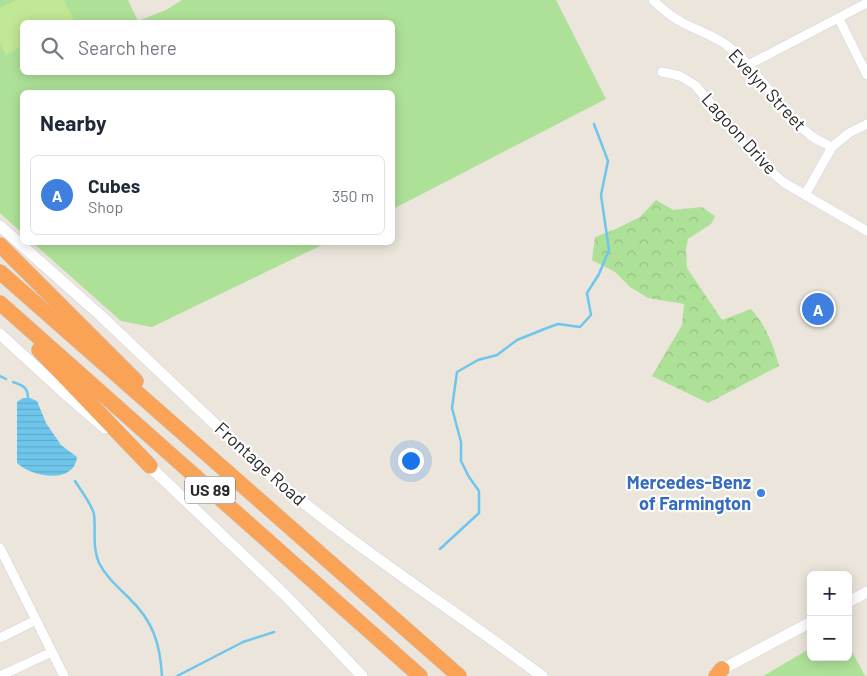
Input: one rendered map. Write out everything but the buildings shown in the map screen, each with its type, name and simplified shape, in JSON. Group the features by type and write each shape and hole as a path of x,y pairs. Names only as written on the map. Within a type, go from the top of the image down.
{"highway":[{"path":"0,245 240,484"},
{"name":"US 89","path":"0,272 459,676"},
{"name":"US 89","path":"0,303 420,676"},
{"path":"0,309 150,466"}],"main road":[{"name":"Frontage Road","path":"0,226 20,244"},
{"name":"Frontage Road","path":"21,245 87,303 259,466 294,496 343,534 542,676"},
{"path":"0,334 62,391 150,466 286,596 362,676"},
{"path":"852,600 867,592"},
{"path":"716,674 807,624"}],"street":[{"name":"Evelyn Street","path":"653,0 662,10 683,23 706,32 726,44 748,65 794,121 810,136 832,147"},
{"path":"748,65 867,3"},
{"path":"839,19 867,75"},
{"name":"Lagoon Drive","path":"662,72 680,76 695,85 757,159 783,182 867,230"},
{"path":"805,195 832,147 849,133 867,124"},
{"path":"0,548 64,676"},
{"path":"0,638 36,620"},
{"path":"0,676 52,652"}],"green space":[{"path":"0,0 128,0 138,20 20,20 20,75 395,75 395,20 141,20 166,10 182,0 556,0 606,99 395,208 395,90 20,90 20,231 0,213"},
{"path":"16,0 64,0 74,20 20,20 20,47 6,55 0,43 0,8"},
{"path":"656,200 673,210 702,207 715,216 711,224 688,239 686,249 687,268 722,320 751,309 761,322 768,336 779,366 708,403 652,376 682,325 684,304 648,298 630,287 615,272 592,260 595,237 640,217"},
{"path":"35,245 322,245 152,327 121,321"},
{"path":"807,650 807,661 852,661 852,652 865,676 763,676"}],"water":[{"path":"23,398 37,401 46,423 61,445 77,457 74,466 68,472 51,476 41,475 23,468 17,463 17,402"}],"waterway":[{"path":"440,549 479,513 479,491 461,461 461,442 452,408 457,372 478,360 497,355 517,340 547,328 558,324 580,327 591,315 587,293 599,274 609,250 601,195 608,161 594,124"},
{"path":"0,376 6,379"},
{"path":"13,382 24,387 28,398"},
{"path":"75,481 93,510 95,545 99,563 109,577 144,615 157,643 162,676"},
{"path":"177,676 243,642 274,632"}],"place":[{"name":"Cubes","path":"818,309"},
{"name":"Mercedes-Benz of Farmington","path":"761,493"}]}
